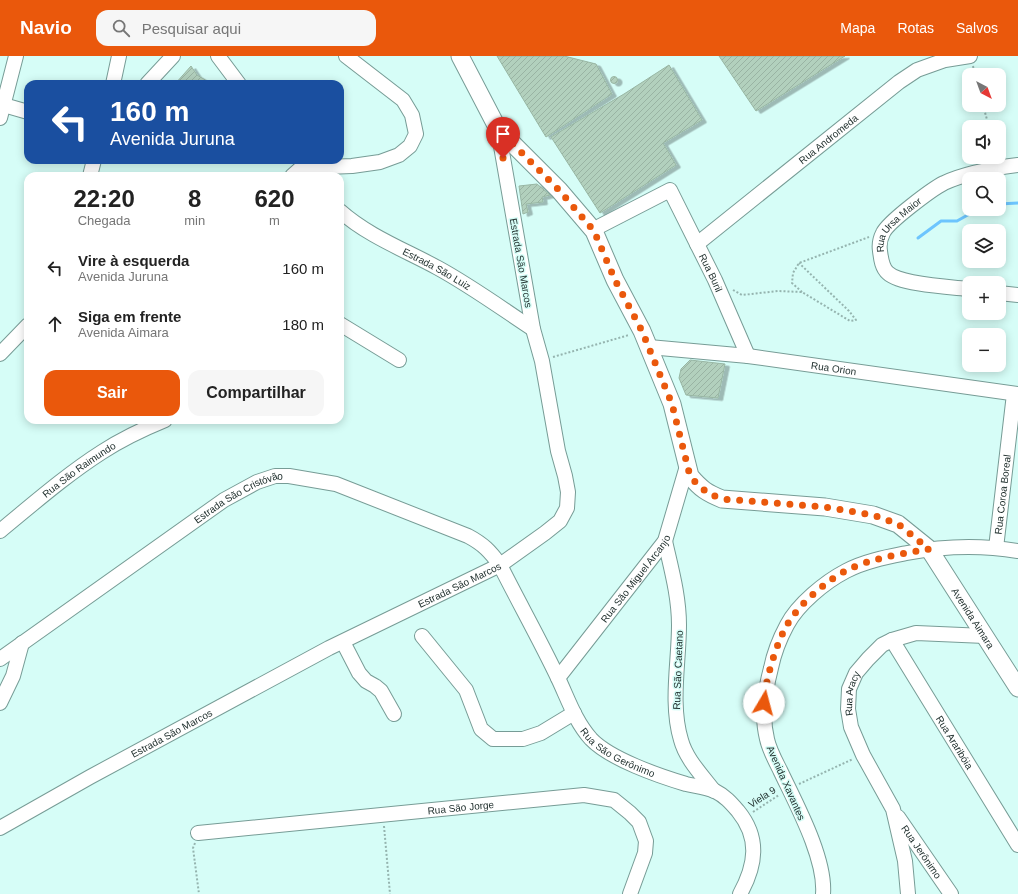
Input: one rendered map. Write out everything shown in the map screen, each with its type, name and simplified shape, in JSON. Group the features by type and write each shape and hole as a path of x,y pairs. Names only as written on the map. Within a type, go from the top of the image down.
{"main road":[{"path":"460,56 498,129 559,190 594,231 615,280 642,331 672,404 687,466"},
{"name":"Avenida Aimara","path":"687,466 690,476 698,485 707,493 722,499 825,507 873,515 898,524 929,549 1017,683"}],"street":[{"path":"16,56 1,109 24,112"},
{"path":"114,80 119,56"},
{"path":"151,80 173,56"},
{"path":"218,56 236,80"},
{"path":"299,170 352,166 380,162 399,155 410,146 416,134 412,115 403,100 346,56"},
{"name":"Rua Andromeda","path":"697,244 898,82 917,70 945,60 970,56"},
{"name":"Estrada São Marcos","path":"0,828 90,777 342,642 500,566 560,521 567,508 568,492 558,451 542,361 533,329 498,129"},
{"name":"Rua Ursa Maior","path":"962,288 910,282 897,278 888,273 882,264 879,245 883,232 923,196 943,184 961,177 1018,165"},
{"name":"Rua Buril","path":"600,226 670,190 715,280 748,356"},
{"name":"Estrada São Luiz","path":"344,214 366,230 471,288 533,329"},
{"path":"1006,294 1018,295"},
{"path":"344,326 399,360"},
{"path":"0,354 24,329"},
{"name":"Rua Orion","path":"649,347 748,356 1016,394"},
{"name":"Rua Coroa Boreal","path":"996,548 1016,394"},
{"name":"Rua São Raimundo","path":"0,531 65,478 102,452 135,433 156,424"},
{"name":"Rua São Miguel Arcanjo","path":"558,678 665,541 687,466"},
{"name":"Estrada São Cristóvão","path":"0,659 224,500 257,482 275,476 289,476 336,484 409,512 468,536 480,543 490,552 500,566"},
{"name":"Rua São Caetano","path":"665,541 676,592 679,624 676,710 681,741 687,754 714,791"},
{"name":"Avenida Xavantes","path":"823,894 822,870 815,850 767,740 764,713 765,692 774,656 787,625 804,602 826,584 847,570 877,559 929,549 996,548 1018,552"},
{"name":"Rua São Gerônimo","path":"500,566 585,732 606,750 624,761 684,783 714,791 726,797 744,818 751,831 754,850 751,870 740,894"},
{"name":"Rua Aracy","path":"908,894 905,861 893,809 863,755 851,727 848,709 849,689 856,673 868,659 882,645 892,640 916,633 985,636"},
{"path":"422,636 466,690 481,729 493,739 523,739 541,733 574,713"},
{"name":"Rua Araribóia","path":"892,640 1018,844"},
{"path":"342,642 359,673 366,681 376,686 381,691 394,714"},
{"path":"0,703 13,676 22,643"},
{"path":"684,783 687,754"},
{"name":"Rua São Jorge","path":"198,833 584,795 614,800 639,822 646,841 644,853 630,894"},
{"name":"Rua Jerônimo","path":"893,809 951,894"}],"path":[{"path":"800,263 850,311 856,320 850,321 802,292 792,283 793,273 800,263 883,232"},
{"path":"715,280 742,295 778,291 802,292"},
{"path":"542,361 642,331"},
{"name":"Viela 9","path":"744,818 789,789 863,755"},
{"path":"383,815 390,894"},
{"path":"198,833 193,848 199,894"}],"building":[{"path":"497,56 564,56 596,64 612,94 546,137"},
{"path":"719,56 845,56 756,111"},
{"path":"669,65 702,120 663,143 676,165 600,213 551,137 624,94"},
{"path":"191,66 197,75 205,80 179,80"},
{"path":"614,77 617,80 614,83 611,80"},
{"path":"537,184 550,195 542,197 543,202 526,204 528,212 523,214 519,186"},
{"path":"690,360 725,364 718,398 686,395 679,378 681,369"}],"waterway":[{"path":"1006,204 1018,203"},
{"path":"918,238 941,221 957,221 966,216"}],"route":[{"path":"503,158 498,129 559,190 594,231 615,280 642,331 672,404 690,476 698,485 707,493 722,499 825,507 873,515 898,524 929,549 877,559 847,570 826,584 804,602 787,625 774,656 765,692 764,703"}]}
